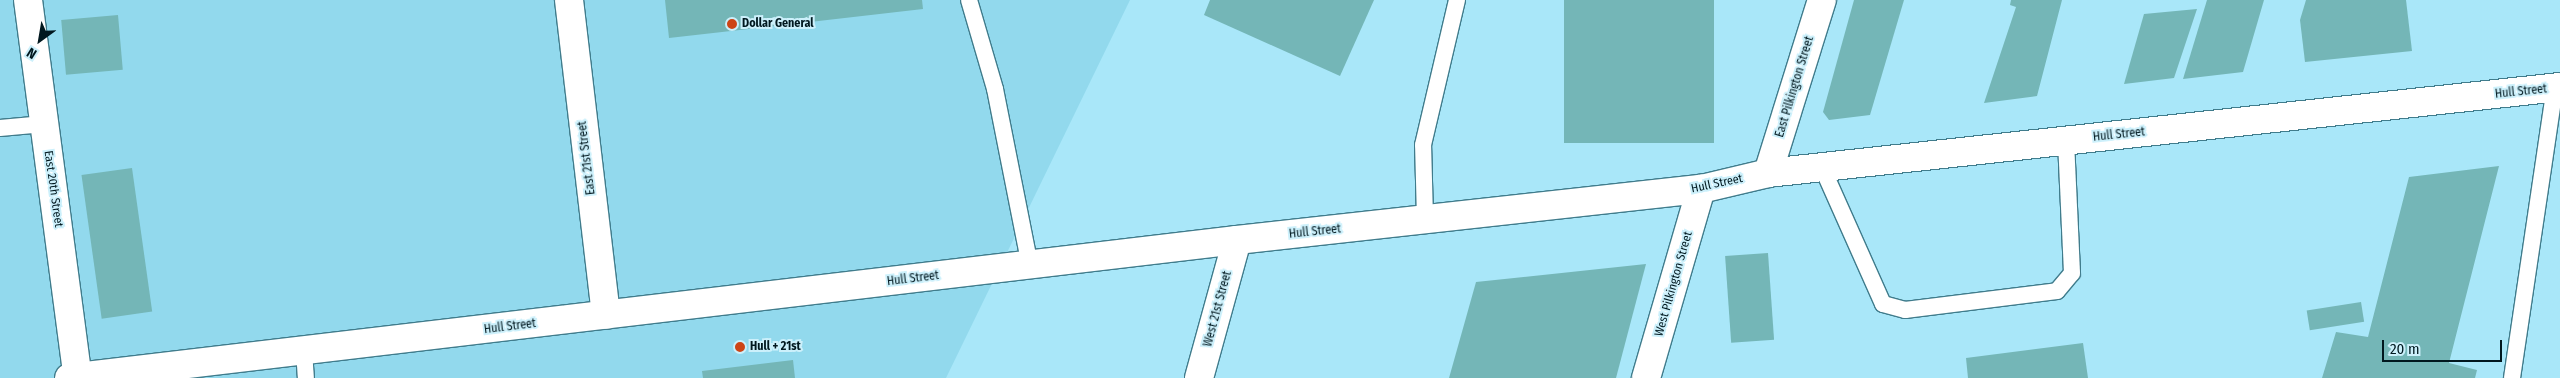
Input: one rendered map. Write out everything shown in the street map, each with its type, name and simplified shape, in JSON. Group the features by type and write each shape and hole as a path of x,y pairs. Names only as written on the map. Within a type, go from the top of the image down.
{"main road":[{"name":"East 20th Street","path":"28,0 75,378"},
{"name":"East 21st Street","path":"569,0 606,316"},
{"name":"East Pilkington Street","path":"1768,173 1822,0"},
{"name":"Hull Street","path":"75,378 1237,240 1701,189 1768,173 2558,88"},
{"name":"West Pilkington Street","path":"1646,378 1701,189"},
{"name":"West 21st Street","path":"1200,378 1237,240"}],"lane":[{"path":"970,0 996,89 1030,265"},
{"path":"1425,219 1423,145 1458,0"},
{"path":"2512,378 2558,88"},
{"path":"0,128 44,124"},
{"path":"1822,167 1883,304 1906,310 2057,291 2072,273 2066,141"},
{"path":"304,351 306,378"}],"shaded area":[{"path":"0,0 1130,0 946,378 0,378"}],"building":[{"name":"Dollar General","path":"665,0 922,0 923,9 669,38"},
{"path":"1210,0 1374,0 1340,76 1204,15"},
{"path":"1564,0 1714,0 1714,143 1564,143"},
{"path":"1854,0 1904,0 1870,115 1829,120 1823,112"},
{"path":"2011,0 2062,0 2037,96 1984,103 2016,7 2010,5"},
{"path":"2207,0 2264,0 2243,72 2183,79"},
{"path":"2306,0 2406,0 2412,51 2305,62 2300,20"},
{"path":"2197,9 2174,78 2124,84 2144,14"},
{"path":"118,15 123,70 66,75 61,20"},
{"path":"2499,166 2449,363 2477,370 2475,378 2322,378 2336,332 2368,337 2409,177"},
{"path":"132,168 152,312 102,319 81,175"},
{"path":"1768,253 1774,340 1731,343 1725,256"},
{"path":"1646,264 1616,378 1449,378 1476,282"},
{"path":"2361,302 2364,322 2310,330 2307,311"},
{"path":"2083,343 2088,378 1968,378 1966,358"},
{"path":"793,360 795,378 703,378 702,371"}],"place":[{"name":"Dollar General","path":"732,24"},
{"name":"Hull + 21st","path":"740,347"}]}
